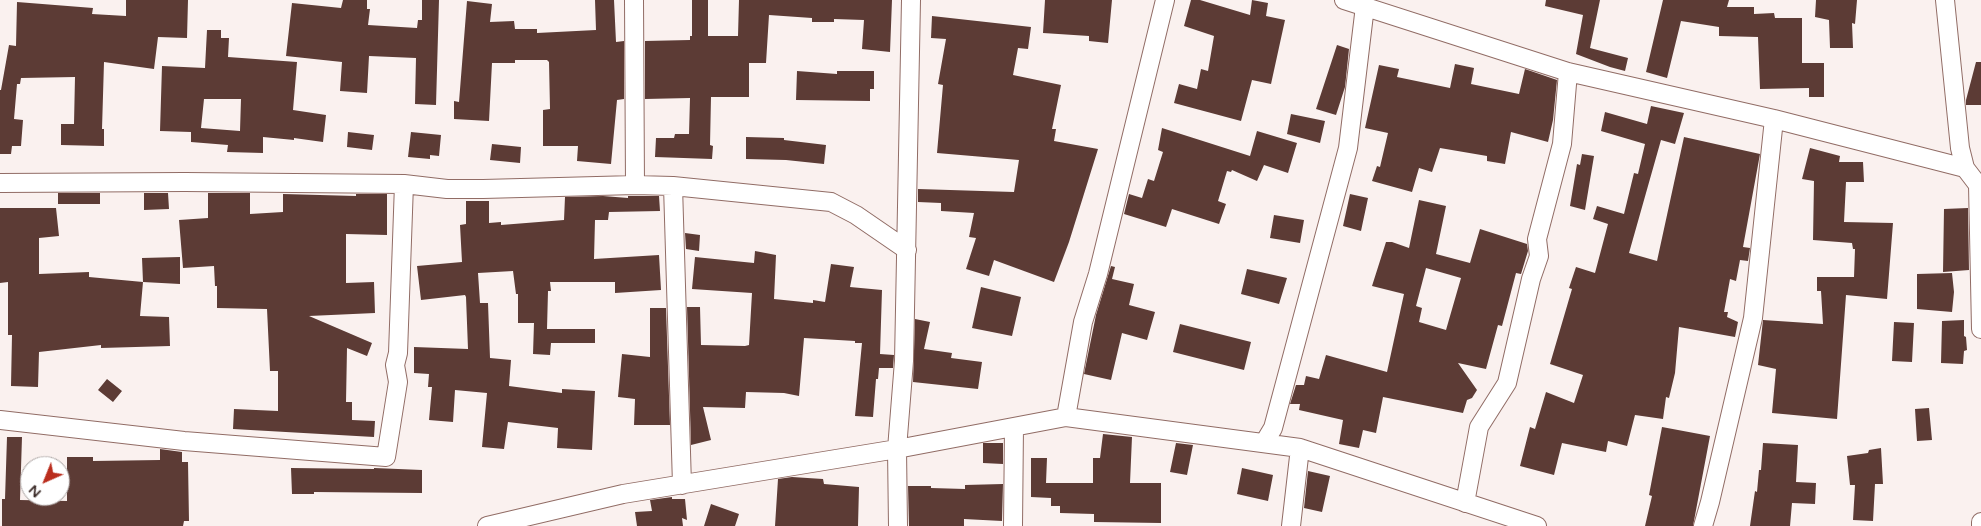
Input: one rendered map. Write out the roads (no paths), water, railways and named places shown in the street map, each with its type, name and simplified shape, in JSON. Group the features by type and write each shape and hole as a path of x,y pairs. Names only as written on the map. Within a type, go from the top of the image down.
{"street":[{"path":"634,0 634,185"},
{"path":"898,526 896,448 904,361 911,0"},
{"path":"1066,417 1083,322 1098,274 1165,0"},
{"path":"1344,0 1568,72 1774,120 1965,168"},
{"path":"1945,0 1960,148 1965,168 1979,185 1981,329"},
{"path":"1264,443 1273,428 1348,148 1365,6"},
{"path":"1465,503 1479,427 1507,383 1531,279 1539,256 1537,239 1562,144 1568,72"},
{"path":"1703,526 1753,318 1774,120"},
{"path":"0,183 404,184 483,189 634,185 673,186 831,202 856,215 907,250"},
{"path":"0,420 184,441 386,458 398,382 395,365 398,353 404,184"},
{"path":"673,186 682,485"},
{"path":"487,526 623,494 1066,417 1300,448 1465,503 1503,520 1537,526"},
{"path":"1013,526 1014,427"},
{"path":"1291,526 1300,448"}]}
